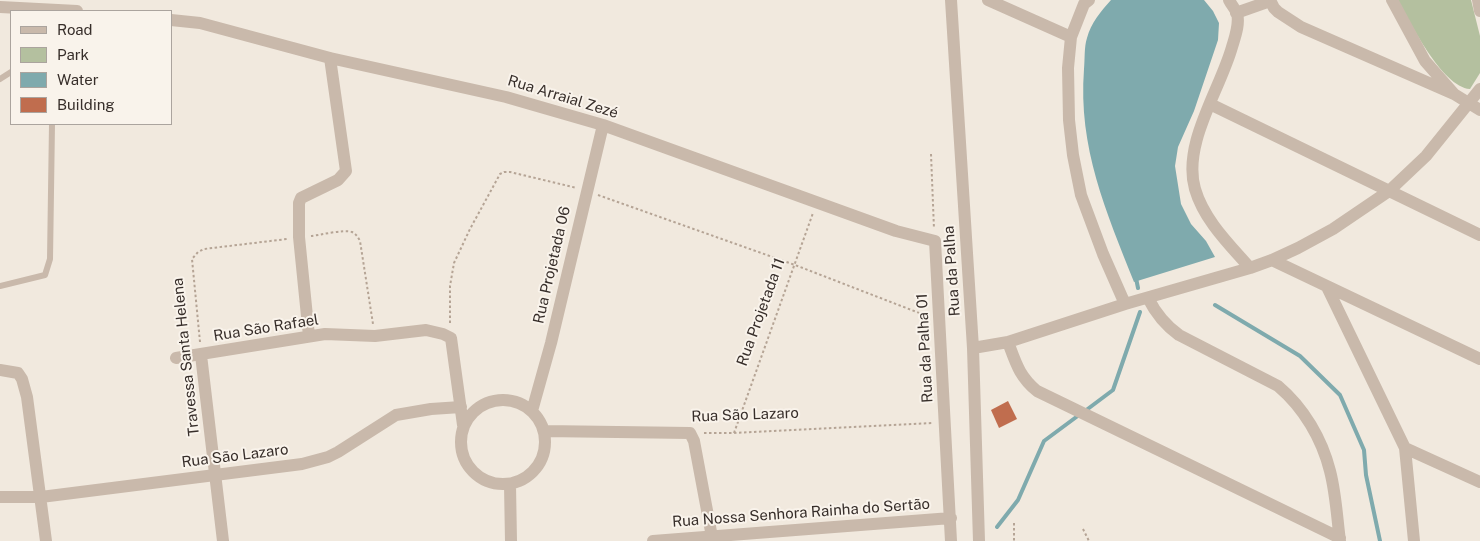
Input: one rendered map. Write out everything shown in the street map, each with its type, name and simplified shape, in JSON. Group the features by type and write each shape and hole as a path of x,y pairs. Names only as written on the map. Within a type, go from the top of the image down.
{"street":[{"name":"Rua da Palha","path":"951,0 974,348 980,541"},
{"path":"988,0 1071,38"},
{"path":"1089,0 1084,4 1071,38 1068,68 1069,120 1073,155 1081,195 1124,304"},
{"path":"1229,0 1236,13 1238,22 1236,35 1229,59 1200,131 1193,157 1193,176 1200,203 1207,216 1250,268"},
{"path":"1236,13 1270,0 1278,12 1301,27 1454,94 1475,107"},
{"path":"1392,0 1425,61 1454,94"},
{"path":"1478,0 1480,11"},
{"path":"0,7 31,10"},
{"name":"Rua Arraial Zezé","path":"172,20 200,23 330,58 506,96 603,125 896,231 935,241"},
{"path":"308,336 298,207 300,200 342,178 346,171 330,58"},
{"path":"1410,74 1425,61"},
{"path":"974,348 1008,342 1124,304 1250,268 1272,260 1333,229 1389,191 1426,156 1475,107 1480,89"},
{"path":"1210,104 1480,235"},
{"name":"Rua Projetada 06","path":"532,411 551,343 603,125"},
{"name":"Rua da Palha 01","path":"935,241 951,541"},
{"path":"1272,260 1480,359"},
{"path":"1327,287 1405,448 1414,541"},
{"path":"1148,298 1157,314 1168,327 1278,386 1292,398 1321,442 1331,472 1340,540"},
{"name":"Rua São Rafael","path":"176,358 308,336 334,334 375,336 426,330 451,338"},
{"path":"451,338 463,425 462,454 468,466 486,481 510,485 524,479 535,470 543,458 546,444 540,420 532,411 522,405 512,401 500,400 489,403 479,408 463,425"},
{"path":"1008,342 1017,367 1026,382 1037,391 1340,540"},
{"name":"Travessa Santa Helena","path":"201,355 223,541"},
{"path":"0,370 18,374 22,379 27,397 46,541"},
{"name":"Rua São Lazaro","path":"0,497 41,497 311,462 338,452 396,416 431,409 461,407"},
{"name":"Rua São Lazaro","path":"544,432 690,433"},
{"path":"690,433 694,441 712,537"},
{"path":"1405,448 1480,482"},
{"path":"510,485 511,541"},
{"name":"Rua Nossa Senhora Rainha do Sertão","path":"653,541 951,518"}],"lane":[{"path":"0,286 45,275 48,267 50,260 52,125"}],"path":[{"path":"932,154 935,241"},
{"path":"451,338 450,286 454,263 495,181 504,172 586,191 795,265 940,321"},
{"name":"Rua Projetada 11","path":"734,433 817,202"},
{"path":"299,237 347,231 354,232 360,241 375,336"},
{"name":"Travessa Santa Helena","path":"201,355 192,259 198,252 204,249 299,237"},
{"name":"Rua São Lazaro","path":"690,433 734,433 946,423"},
{"path":"1014,523 1014,541"},
{"path":"1083,529 1090,541"}],"green space":[{"path":"1398,0 1471,0 1480,36 1480,73 1470,89 1459,86 1438,66"}],"water":[{"path":"1111,0 1204,0 1213,11 1219,23 1218,40 1194,111 1178,147 1175,166 1181,204 1191,224 1206,241 1215,257 1134,282 1104,204 1096,178 1085,126 1083,98 1086,42 1094,22"}],"building":[{"path":"1008,401 1017,419 999,428 991,410"}],"waterway":[{"path":"1136,278 1138,288"},
{"path":"1215,305 1300,356 1340,395 1364,450 1366,475 1380,541"},
{"path":"1085,411 1113,390 1140,312"},
{"path":"997,527 1018,500 1044,441 1079,415"}]}
